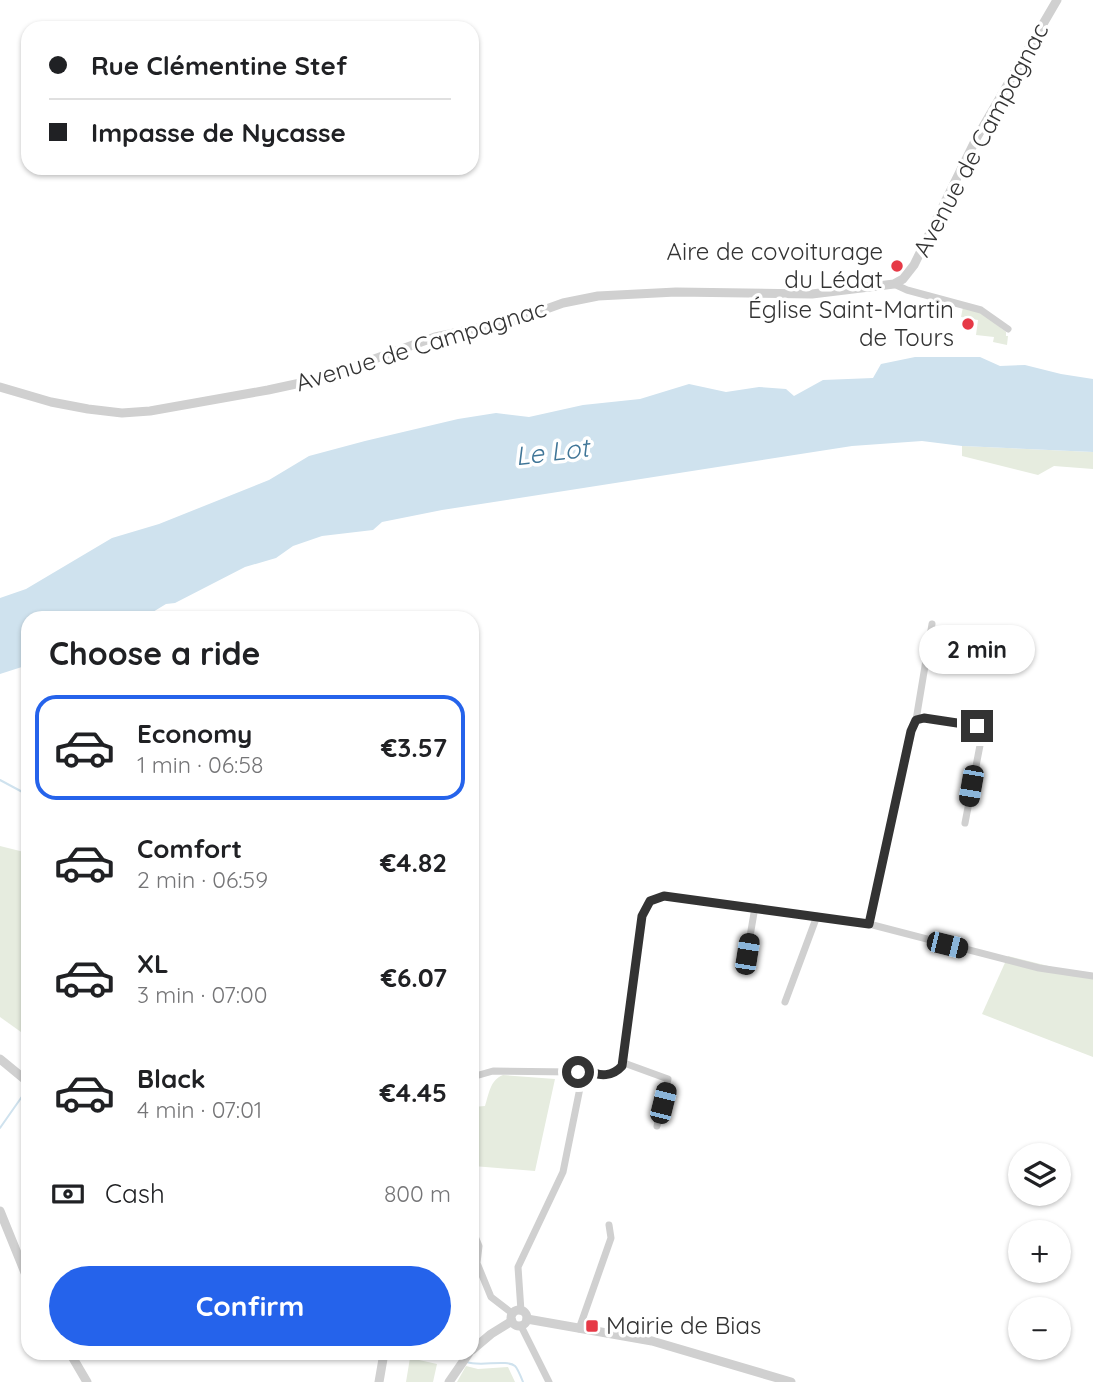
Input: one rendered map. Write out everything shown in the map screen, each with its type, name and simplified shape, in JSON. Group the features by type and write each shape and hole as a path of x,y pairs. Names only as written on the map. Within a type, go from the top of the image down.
{"street":[{"name":"Avenue de Campagnac","path":"0,387 51,402 122,413 150,411 319,379 435,337 513,320 563,303 598,296 676,292 812,294 894,284 903,279 914,265 977,137 1057,0"},
{"path":"894,284 981,310 1008,329"},
{"path":"869,924 911,731 916,720 932,624"},
{"path":"916,720 924,718 977,726 982,735 965,823"},
{"path":"479,1075 493,1071 583,1071 608,1075 619,1070 624,1063 642,916 645,907 656,898 664,896 869,924 1039,968 1093,976"},
{"path":"747,954 755,907"},
{"path":"785,1002 817,916"},
{"path":"0,1059 21,1076"},
{"path":"624,1063 668,1080 657,1126"},
{"path":"550,1382 519,1318 518,1267 563,1172 583,1071"},
{"path":"0,1210 21,1262"},
{"path":"579,1328 611,1238 609,1225"},
{"path":"479,1272 491,1297 519,1318 652,1341 791,1382"},
{"path":"479,1344 519,1318"},
{"path":"74,1360 87,1382"},
{"path":"379,1382 383,1360"},
{"path":"449,1382 465,1360"}],"shaded area":[{"path":"963,307 981,312 1006,332 1007,345 993,342 994,337 976,335 978,320 961,317"},
{"path":"962,446 1093,452 1093,469 1054,466 1038,475 962,456"},
{"path":"0,846 21,851 21,1032 0,1017"},
{"path":"1008,956 1093,977 1093,1057 982,1014"},
{"path":"503,1075 555,1079 535,1171 479,1166 479,1106 485,1106 489,1092"},
{"path":"410,1360 437,1364 433,1382 406,1382"},
{"path":"466,1366 478,1369 508,1367 515,1382 457,1382"}],"water":[{"name":"Le Lot","path":"915,357 980,357 1000,366 1025,365 1093,379 1093,452 962,446 922,441 852,446 442,510 382,522 373,530 322,536 293,546 276,558 245,567 154,611 21,611 21,667 0,674 0,598 26,589 112,538 159,524 269,480 309,456 458,419 496,413 529,417 583,405 640,399 689,384 726,392 759,387 786,389 794,396 823,380 873,378 881,364"}],"waterway":[{"path":"0,780 21,791"},
{"path":"0,1128 21,1098"},
{"path":"467,1362 511,1364 516,1367 523,1382"}],"place":[{"name":"Aire de covoiturage du Lédat","path":"897,266"},
{"name":"Église Saint-Martin de Tours","path":"968,324"},
{"name":"Mairie de Bias","path":"592,1326"}],"route":[{"path":"578,1072 583,1073 588,1069 594,1074 608,1075 619,1070 624,1063 642,916 650,901 664,896 869,924 911,731 916,720 924,718 977,726"}]}
